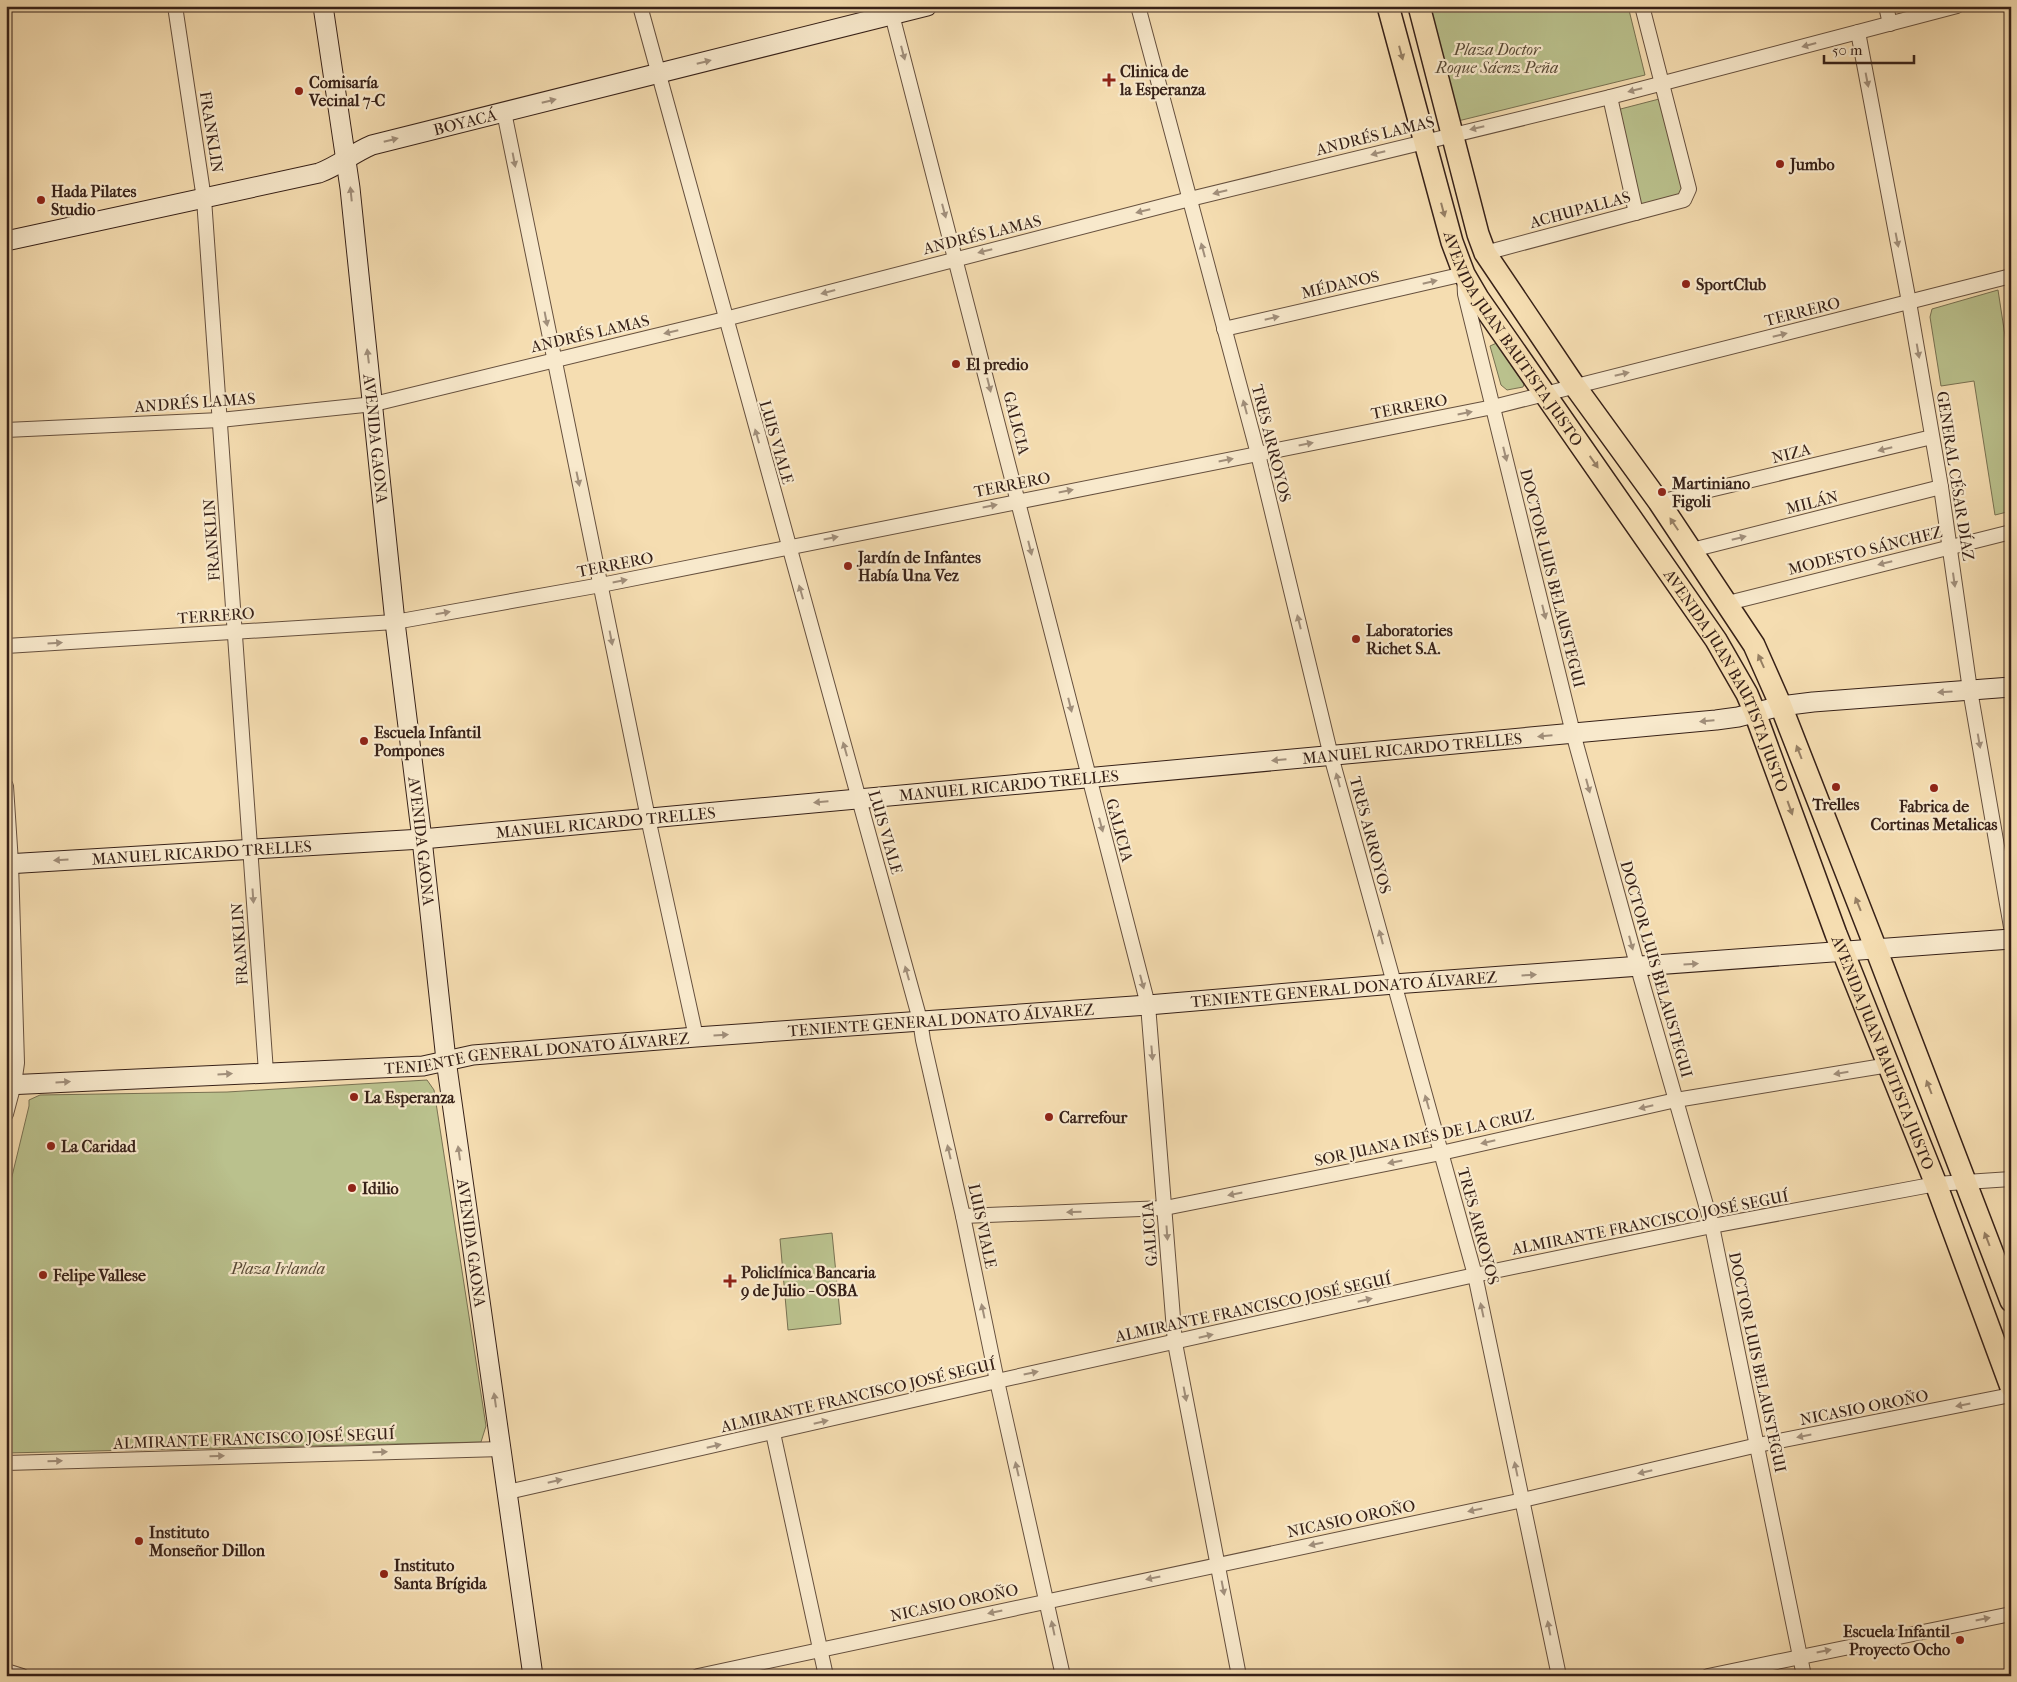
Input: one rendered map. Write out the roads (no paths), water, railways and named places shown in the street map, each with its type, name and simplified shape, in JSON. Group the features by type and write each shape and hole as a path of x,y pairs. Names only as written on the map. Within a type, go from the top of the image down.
{"main road":[{"name":"AVENIDA JUAN BAUTISTA JUSTO","path":"1388,6 1452,242 1464,274 1478,298 1716,640 1747,694 1843,952 1936,1184 2011,1387"},
{"name":"AVENIDA JUAN BAUTISTA JUSTO","path":"1419,6 1478,234 1485,252 1574,385 1692,550 1754,645 1876,949 2011,1301"}],"street":[{"name":"FRANKLIN","path":"175,6 204,199 266,1072"},
{"name":"AVENIDA GAONA","path":"323,6 347,159 374,404 395,622 422,839 446,1060 533,1676"},
{"name":"LUIS VIALE","path":"640,6 657,74 920,1020 997,1381 1063,1676"},
{"name":"BOYACÁ","path":"6,241 319,173 328,170 372,145 657,74 891,11 927,6"},
{"name":"TRES ARROYOS","path":"1138,6 1258,454 1331,756 1475,1276 1559,1676"},
{"path":"1642,6 1663,83"},
{"path":"1886,6 1890,24"},
{"name":"ANDRÉS LAMAS","path":"6,430 220,420 374,404 725,319 1190,199 1610,97 1957,6"},
{"name":"GALICIA","path":"891,11 1148,1005 1174,1343 1240,1676"},
{"name":"GENERAL CÉSAR DÍAZ","path":"1858,32 1909,302 1941,487 1970,690 2011,927"},
{"name":"ACHUPALLAS","path":"1485,252 1684,200 1689,189 1663,83"},
{"path":"1610,97 1636,213"},
{"path":"504,112 648,818 696,1037"},
{"name":"MÉDANOS","path":"1224,329 1464,274"},
{"name":"DOCTOR LUIS BELAUSTEGUI","path":"1464,274 1465,294 1574,733 1638,968 1712,1226 1804,1676"},
{"name":"TERRERO","path":"6,646 395,622 601,585 1018,500 1493,407 2011,276"},
{"name":"NIZA","path":"1659,502 1932,437"},
{"name":"MILÁN","path":"1692,550 1941,487"},
{"name":"MODESTO SÁNCHEZ","path":"1728,603 2011,532"},
{"name":"MANUEL RICARDO TRELLES","path":"9,864 422,839 1716,720 1780,706 2011,688"},
{"path":"6,786 17,1064 10,1085 6,1114"},
{"name":"TENIENTE GENERAL DONATO ÁLVAREZ","path":"10,1085 423,1066 473,1055 696,1037 1148,1005 1394,984 2011,940"},
{"name":"SOR JUANA INÉS DE LA CRUZ","path":"963,1216 1165,1208 1441,1152 1676,1100 1889,1065"},
{"name":"ALMIRANTE FRANCISCO JOSÉ SEGUÍ","path":"508,1492 997,1381 1712,1226 1936,1184 2011,1179"},
{"name":"NICASIO OROÑO","path":"698,1676 1047,1600 1523,1500 1758,1445 2011,1395"},
{"path":"774,1433 826,1676"},
{"name":"ALMIRANTE FRANCISCO JOSÉ SEGUÍ","path":"6,1463 502,1449"},
{"path":"1708,1676 2011,1614"},
{"path":"6,1672 22,1676"}],"place":[{"name":"Clinica de la Esperanza","path":"1109,80"},
{"name":"Comisaría Vecinal 7-C","path":"299,91"},
{"name":"Jumbo","path":"1780,164"},
{"name":"Hada Pilates Studio","path":"41,200"},
{"name":"SportClub","path":"1686,284"},
{"name":"El predio","path":"956,364"},
{"name":"Martiniano Figoli","path":"1662,492"},
{"name":"Jardín de Infantes Había Una Vez","path":"848,566"},
{"name":"Laboratories Richet S.A.","path":"1356,639"},
{"name":"Escuela Infantil Pompones","path":"364,741"},
{"name":"Trelles","path":"1836,787"},
{"name":"Fabrica de Cortinas Metalicas","path":"1934,788"},
{"name":"La Esperanza","path":"354,1097"},
{"name":"Carrefour","path":"1049,1117"},
{"name":"La Caridad","path":"51,1146"},
{"name":"Idilio","path":"352,1188"},
{"name":"Felipe Vallese","path":"43,1275"},
{"name":"Policlínica Bancaria 9 de Julio - OSBA","path":"730,1281"},
{"name":"Instituto Monseñor Dillon","path":"139,1541"},
{"name":"Instituto Santa Brígida","path":"384,1574"},
{"name":"Escuela Infantil Proyecto Ocho","path":"1960,1640"}],"park label":[{"name":"Plaza Doctor Roque Sáenz Peña","path":"1497,58"},
{"name":"Plaza Irlanda","path":"278,1268"}]}
